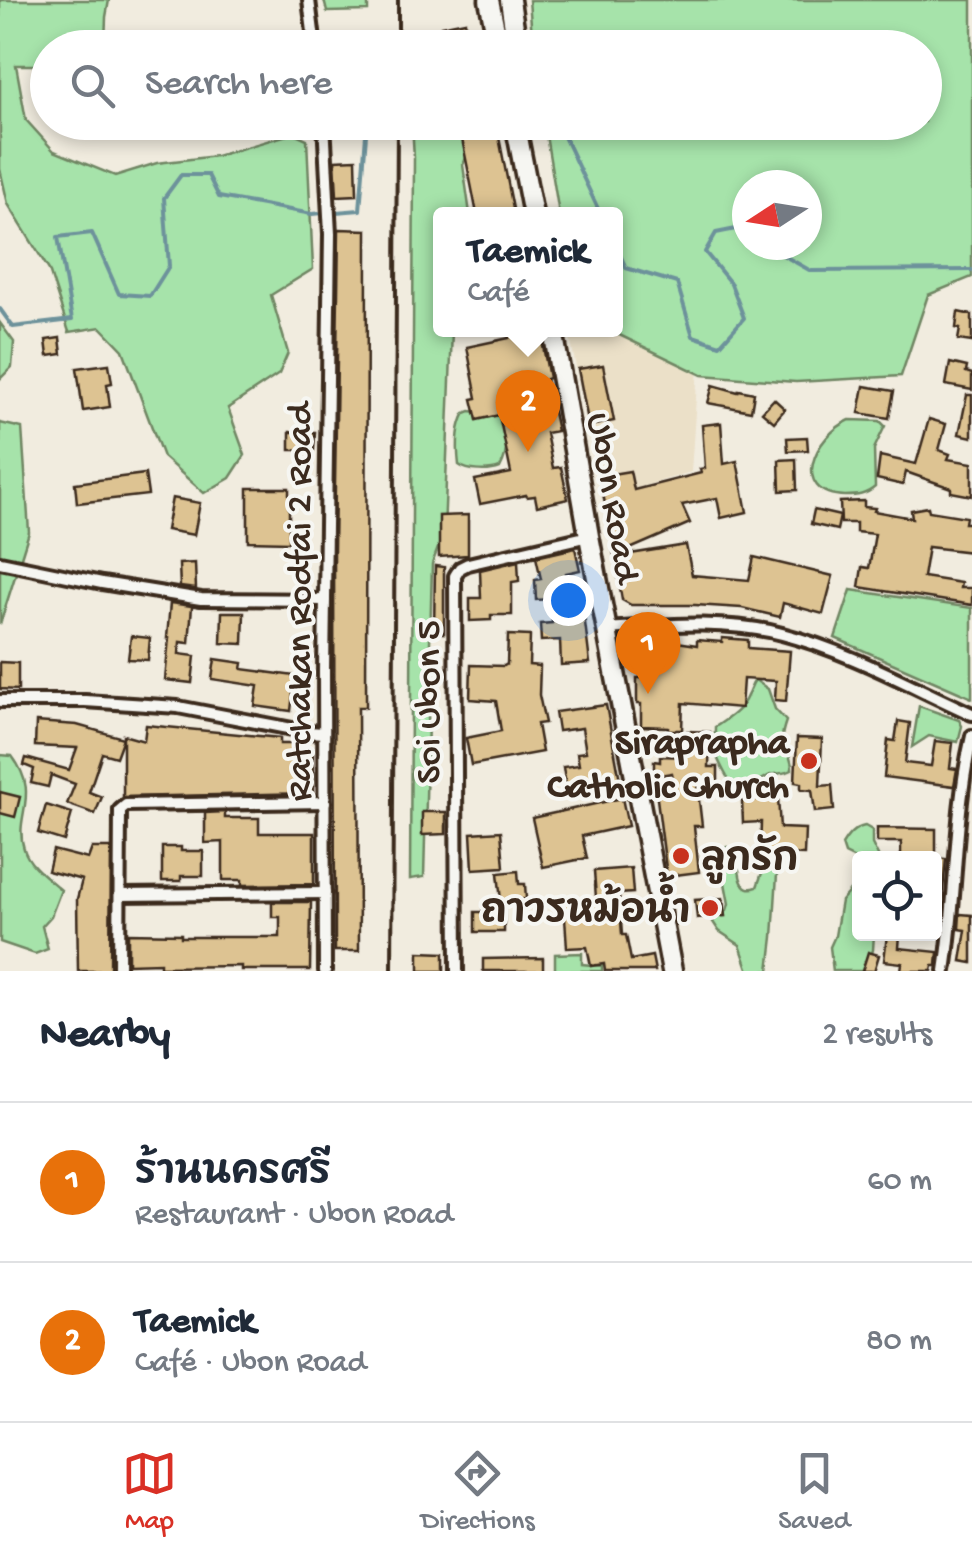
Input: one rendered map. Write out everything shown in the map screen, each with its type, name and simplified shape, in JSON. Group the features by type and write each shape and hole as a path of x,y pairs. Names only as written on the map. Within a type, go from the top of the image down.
{"main road":[{"path":"489,0 495,30"},
{"path":"510,0 514,30"},
{"path":"521,140 532,207"},
{"name":"Ubon Road","path":"554,337 672,971"}],"street":[{"path":"309,0 313,30"},
{"name":"Ratchakan Rodfai 2 Road","path":"325,140 330,234 325,971"},
{"name":"Soi Ubon 5","path":"457,971 455,576 468,564 589,536"},
{"path":"0,562 200,599 325,600"},
{"path":"607,629 686,623 780,634 832,650 972,714"},
{"path":"0,700 178,707 324,733"},
{"path":"945,971 953,921 959,818 972,736"},
{"path":"119,971 120,810 126,805 324,802"},
{"path":"120,895 325,893"}],"shaded area":[{"path":"623,334 699,353 691,472 602,496 570,337 623,337"}],"green space":[{"path":"0,0 109,0 106,30 30,30 30,65 16,65 30,140 44,140 54,151 115,176 157,163 216,156 270,140 307,140 313,269 271,295 288,353 279,374 228,408 245,455 230,478 204,493 163,457 123,350 101,327 69,332 49,270 8,204 0,169"},
{"path":"324,0 368,0 368,11 327,12"},
{"path":"529,0 972,0 972,277 928,295 901,376 796,382 702,375 623,337 623,207 558,207 547,140 942,140 942,30 532,30"},
{"path":"413,140 473,140 463,165 469,207 433,207 433,337 452,337 444,532 432,564 424,877 410,879"},
{"path":"0,323 14,342 12,367 0,379"},
{"path":"465,413 499,415 507,442 500,468 479,471 459,465 459,432"},
{"path":"850,420 880,421 885,426 874,449 875,487 857,495 827,493 812,475 813,463 826,438"},
{"path":"0,423 22,428 29,532 0,624"},
{"path":"851,590 972,608 972,698 835,638"},
{"path":"755,680 768,689 775,709 786,721 782,739 792,770 737,791 716,754 715,727 741,706"},
{"path":"919,706 959,720 962,726 958,742 929,736 912,747"},
{"path":"0,755 12,756 25,783 22,837 26,855 61,890 51,916 42,926 48,949 35,954 0,942"},
{"path":"858,828 872,830 876,851 852,851 852,858 845,854 842,845"},
{"path":"727,847 738,852 740,878 746,887 757,887 768,856 775,862 769,971 749,971 740,945 713,922 729,904 720,856"},
{"path":"852,888 852,941 874,941 865,971 833,971 830,947 841,901"},
{"path":"582,953 582,964 602,966 602,971 555,971 555,954"}],"building":[{"path":"465,21 467,30 442,30 441,26"},
{"path":"462,140 500,140 513,207 476,207"},
{"path":"356,159 357,195 337,196 335,160"},
{"path":"339,229 367,230 366,707 358,707 359,951 335,951 334,549"},
{"path":"958,312 972,315 972,342 958,340"},
{"path":"541,337 557,431 546,433 553,468 561,467 568,499 537,506 535,496 526,495 480,504 475,480 511,473 499,415 477,420 467,347 509,338"},
{"path":"60,338 62,354 48,356 46,340"},
{"path":"950,363 967,367 966,372 972,374 972,390 946,385"},
{"path":"109,364 110,407 83,411 77,368"},
{"path":"603,365 614,421 589,426 578,369"},
{"path":"713,385 754,393 751,411 708,403"},
{"path":"864,386 894,391 889,418 859,413"},
{"path":"967,395 972,395 972,437 959,434"},
{"path":"774,399 785,409 774,422 762,412"},
{"path":"929,419 946,424 939,450 950,454 948,459 972,463 972,496 951,492 951,488 906,472 903,485 877,479 880,456 916,464"},
{"path":"721,423 724,464 737,461 747,512 721,518 717,498 682,505 690,523 623,552 624,555 686,545 692,575 749,580 754,557 833,576 823,614 783,603 780,617 742,608 631,605 622,600 600,476 630,471 634,490 701,473 700,469 705,468 702,425"},
{"path":"290,432 315,432 314,450 290,450"},
{"path":"807,437 808,450 788,451 787,438"},
{"path":"796,459 797,490 780,491 779,460"},
{"path":"145,474 148,495 77,503 75,483"},
{"path":"248,488 289,488 289,542 248,541"},
{"path":"172,498 200,503 194,535 166,530"},
{"path":"864,501 864,507 875,508 874,511 912,518 911,510 928,507 929,511 966,517 965,523 972,523 972,552 928,547 923,577 972,588 972,605 859,587 862,567 869,568 875,534 856,532 856,523 841,523 840,502"},
{"path":"814,510 840,516 837,530 811,524"},
{"path":"468,515 468,555 439,557 439,516"},
{"path":"575,548 580,570 566,573 568,598 582,598 590,663 561,665 560,640 541,641 540,624 552,623 551,599 536,600 535,580 541,579 536,557"},
{"path":"518,561 519,581 512,582 512,615 470,621 470,598 481,598 480,570"},
{"path":"195,563 196,589 180,587 179,564"},
{"path":"435,566 444,567 444,633 434,632"},
{"path":"170,603 192,606 189,643 180,642 179,654 195,656 192,683 165,680"},
{"path":"222,612 244,612 243,644 221,643"},
{"path":"508,635 530,636 529,665 540,666 539,695 545,723 537,724 542,752 471,765 466,738 501,731 496,701 470,699 471,665 507,664"},
{"path":"131,636 150,638 148,660 128,659"},
{"path":"722,638 748,640 748,648 790,651 786,701 775,700 776,681 743,679 741,708 683,703 682,730 641,726 637,678 641,678 635,646 664,640 697,645 697,640 722,642"},
{"path":"215,659 243,663 242,669 295,676 291,711 255,706 258,686 212,679"},
{"path":"0,662 18,663 18,690 0,689"},
{"path":"606,705 620,780 566,786 563,767 579,765 577,753 586,752 582,728 558,731 555,712"},
{"path":"898,721 910,723 905,763 931,766 935,741 953,743 950,768 957,769 954,786 884,777 888,740 895,741"},
{"path":"36,722 77,725 123,738 116,757 102,753 89,792 102,797 95,814 67,804 75,784 51,775 48,787 31,783 34,769 24,765 26,758 69,770 77,748 35,746"},
{"path":"146,725 280,738 280,744 304,744 313,753 313,793 123,797 123,735 144,741"},
{"path":"687,731 710,732 709,767 718,767 718,784 697,783 702,826 694,826 699,872 667,876 656,791 675,787 672,773 654,776 654,761 660,762 660,756 685,757"},
{"name":"Siraprapha Catholic Church","path":"797,738 822,739 820,786 832,785 834,810 815,812 812,790 801,789 801,783 795,782"},
{"path":"0,792 20,797 15,817 0,813"},
{"path":"622,798 628,826 582,836 587,858 543,867 532,818"},
{"path":"778,798 780,828 805,829 804,855 760,857 761,822 743,823 742,801"},
{"path":"46,805 72,813 64,841 38,833"},
{"path":"225,812 225,818 259,818 259,833 314,833 314,884 242,885 242,880 223,880 223,842 205,843 205,813"},
{"path":"422,812 446,812 446,834 422,835"},
{"path":"877,828 936,829 936,851 901,851 901,842 877,842"},
{"path":"501,831 504,867 473,869 471,833"},
{"path":"162,847 203,851 203,876 162,881"},
{"path":"92,848 111,848 110,971 78,971 77,899 82,880 48,871 53,850 88,859"},
{"path":"942,859 946,859 942,899"},
{"path":"631,868 633,893 619,894 622,935 626,935 631,960 652,956 655,971 605,971 604,964 591,966 587,947 567,948 565,918 559,918 558,903 596,898 594,871"},
{"path":"518,871 519,884 525,884 526,899 501,901 498,873"},
{"path":"723,898 725,916 697,918 695,900"},
{"path":"272,902 311,902 310,970 128,964 128,933 280,937 280,917 272,917"},
{"path":"483,905 504,906 504,932 475,932 475,912 483,912"},
{"path":"960,914 972,915 972,963 961,961 966,930 959,929"},
{"path":"886,941 900,941 899,948 938,952 937,966 932,971 901,971 902,963 884,961"},
{"path":"419,952 444,953 444,971 419,971"},
{"path":"868,952 879,955 874,971 862,971"},
{"path":"543,958 543,971 483,971 483,959"}],"waterway":[{"path":"0,309 13,327 72,320 58,237 92,233 119,294 150,296 169,266 164,198 181,175 208,175 219,197 312,214 360,210 366,140"},
{"path":"566,140 597,207"},
{"path":"623,261 626,268 677,283 693,336 720,345 744,318 731,284 705,252 716,233 732,230"},
{"path":"792,260 811,271 972,270"}],"railway":[{"path":"398,0 398,30"},
{"path":"392,971 397,140"}],"place":[{"name":"Taemick","path":"528,452"},
{"name":"ร้านนครศรี","path":"648,694"},
{"name":"Siraprapha Catholic Church","path":"809,761"},
{"name":"ลูกรัก","path":"681,856"},
{"name":"ถาวรหม้อน้ำ","path":"710,908"}]}
